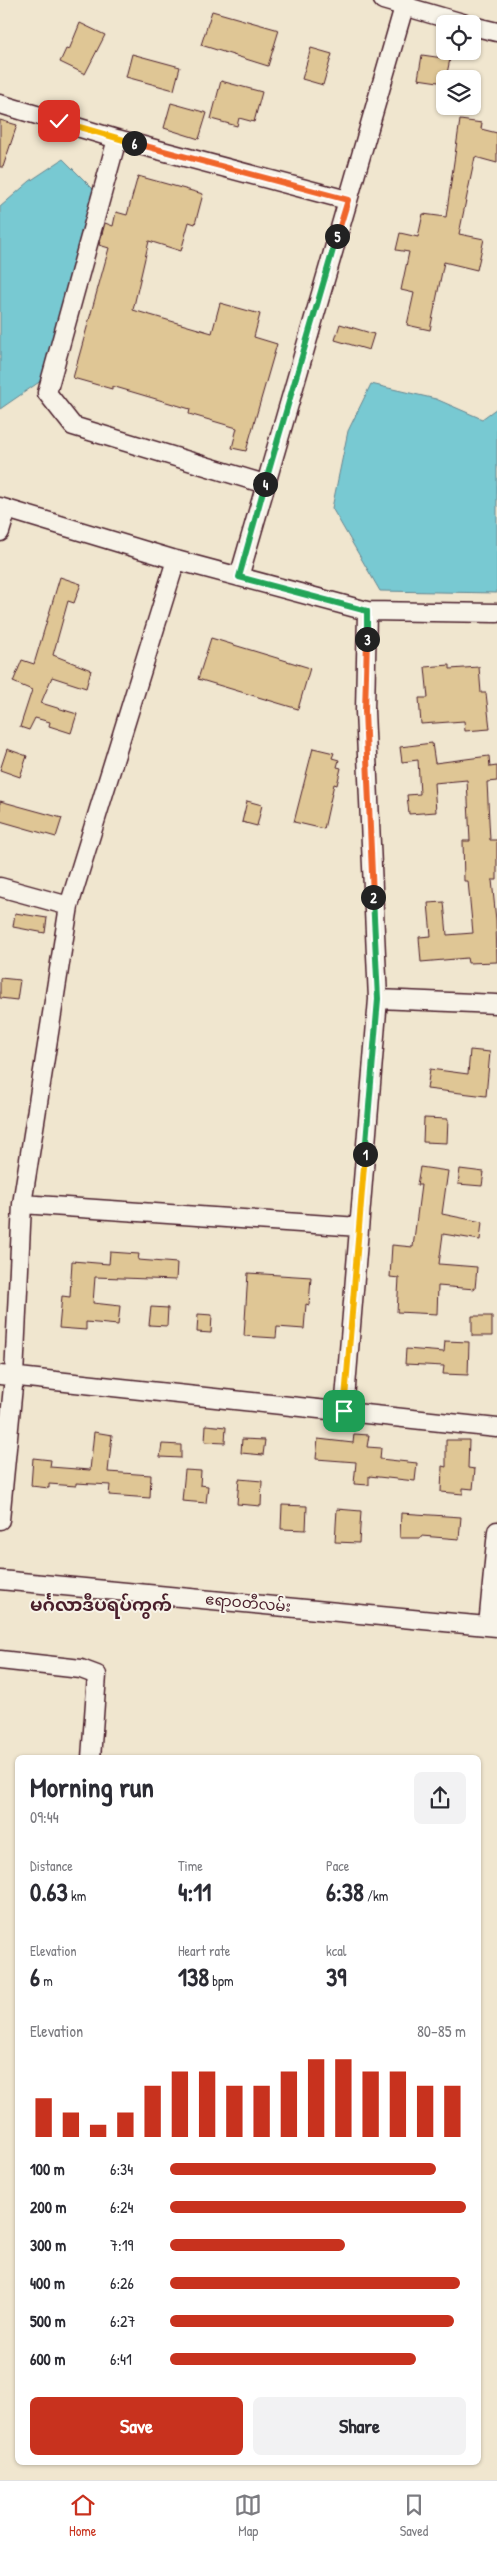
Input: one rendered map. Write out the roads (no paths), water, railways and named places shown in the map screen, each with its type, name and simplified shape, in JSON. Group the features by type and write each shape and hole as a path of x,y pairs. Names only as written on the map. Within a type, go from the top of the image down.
{"street":[{"path":"383,0 405,3 440,15"},
{"path":"239,577 405,3"},
{"path":"481,28 497,32"},
{"path":"0,104 117,139 348,200"},
{"path":"117,139 46,393 74,426 265,484"},
{"path":"0,532 3,508 176,560 367,611 497,613"},
{"path":"0,1520 7,1375 22,1204 69,906 176,560"},
{"path":"344,1411 378,999 365,711 367,611"},
{"path":"0,887 69,906"},
{"path":"378,999 497,1004"},
{"path":"22,1204 359,1228"},
{"path":"7,1375 497,1428"},
{"path":"492,1626 497,1531"},
{"name":"ဧရာဝတီလမ်း","path":"0,1580 492,1626"},
{"path":"0,1660 81,1669 97,1675 91,1755"}],"water":[{"path":"63,159 100,196 48,376 0,409 0,207 30,181"},
{"path":"371,384 436,399 482,419 497,408 497,593 380,591 332,508 348,431"}],"district":[{"name":"မင်္ဂလာဒီပရပ်ကွက်","path":"101,1605"}]}
